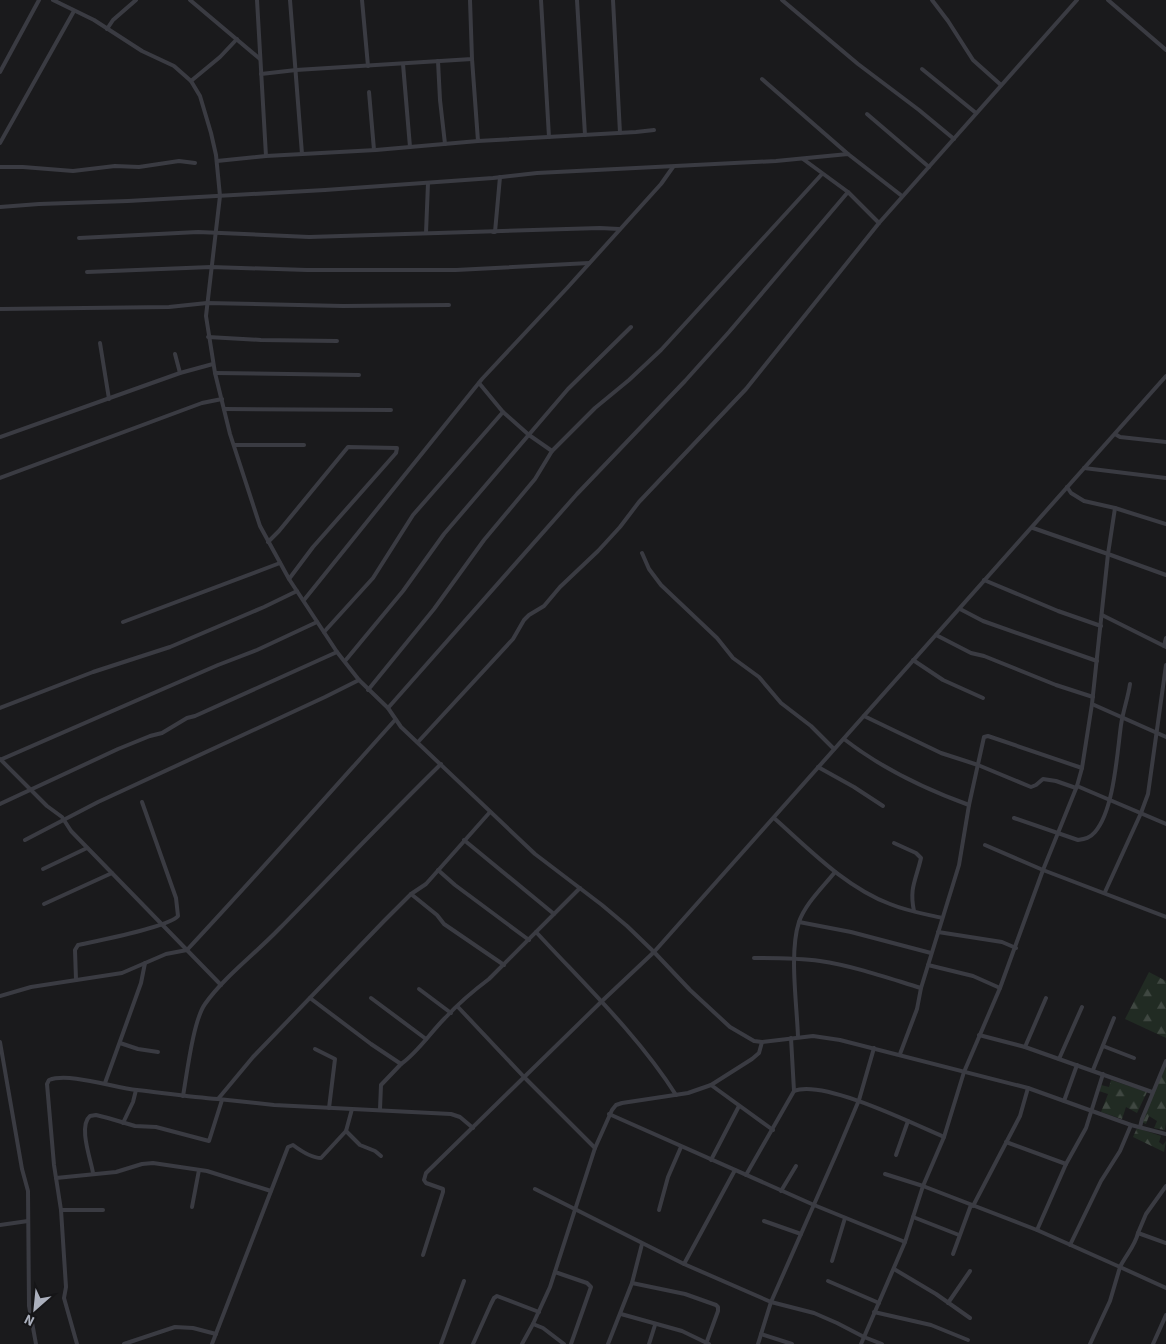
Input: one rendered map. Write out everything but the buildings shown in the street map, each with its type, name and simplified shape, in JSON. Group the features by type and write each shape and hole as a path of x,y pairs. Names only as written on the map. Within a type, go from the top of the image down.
{"street":[{"path":"0,72 39,0"},
{"path":"53,0 108,29 142,51 174,66 191,81 200,96 217,161 220,196 207,303 208,337 215,374 234,445 260,526 280,563 337,652 368,690 388,708 395,720 535,854 627,926 690,990 730,1027 754,1041 762,1042 813,1036 874,1048 1028,1088 1092,1112 1166,1134"},
{"path":"108,29 117,17 136,0"},
{"path":"192,0 260,59"},
{"path":"256,0 266,156"},
{"path":"290,0 302,154"},
{"path":"362,0 368,66"},
{"path":"470,0 478,141"},
{"path":"541,0 549,137"},
{"path":"577,0 585,135"},
{"path":"613,0 620,133"},
{"path":"782,0 858,64 954,139"},
{"path":"932,0 973,60 1001,85"},
{"path":"418,742 513,639 524,620 544,606 560,587 598,551 639,502 746,389 879,222 1076,0"},
{"path":"1108,0 1166,50"},
{"path":"0,143 74,10"},
{"path":"191,81 220,57 237,39"},
{"path":"261,74 296,70 472,59"},
{"path":"438,61 445,144"},
{"path":"402,64 410,147"},
{"path":"922,69 976,113"},
{"path":"762,78 848,154 902,196"},
{"path":"369,92 374,150"},
{"path":"867,114 929,167"},
{"path":"217,161 266,156 654,130"},
{"path":"0,207 428,183 537,173 673,167 803,159 848,154"},
{"path":"803,159 848,192 879,222"},
{"path":"0,167 73,171 115,166 139,167 179,161 195,163"},
{"path":"304,600 479,382 590,263 661,184 673,167"},
{"path":"368,690 434,609 484,540 535,478 552,451 595,408 661,350 822,174"},
{"path":"496,232 500,177"},
{"path":"426,233 428,183"},
{"path":"388,708 577,494 729,332 848,192"},
{"path":"78,238 155,233 216,233 309,237 619,229"},
{"path":"361,235 496,232"},
{"path":"87,272 211,267 307,270 456,270 590,263"},
{"path":"0,309 169,307 207,303 343,306 449,305"},
{"path":"345,661 403,591 444,534 568,389 630,327"},
{"path":"208,337 337,341"},
{"path":"100,343 110,399"},
{"path":"175,354 180,373"},
{"path":"0,430 1,437 180,373 213,364"},
{"path":"215,374 359,375"},
{"path":"423,1256 443,1192 443,1189 440,1187 426,1183 424,1176 426,1173 654,952 913,660 960,610 984,580 1033,528 1166,376"},
{"path":"479,382 503,412 529,435 552,451"},
{"path":"0,478 202,403 222,399"},
{"path":"224,409 391,410"},
{"path":"324,632 373,578 413,515 503,412"},
{"path":"1115,434 1120,437 1166,442"},
{"path":"234,445 304,445"},
{"path":"268,542 348,447 397,448 396,453 313,547 289,578"},
{"path":"1084,468 1166,478"},
{"path":"1068,487 1071,493 1084,501 1115,508 1166,524"},
{"path":"861,1344 905,1242 923,1186 944,1137 964,1072 1016,948 1043,870 1076,788 1082,768 1092,704 1108,554 1115,508"},
{"path":"1033,528 1166,575"},
{"path":"642,553 649,569 661,585 717,638 733,658 760,677 781,703 811,726 834,749"},
{"path":"124,622 280,563"},
{"path":"984,580 1058,611 1101,626"},
{"path":"0,708 93,672 170,647 264,608 298,591"},
{"path":"960,610 983,621 1097,661"},
{"path":"1102,615 1165,646 1166,638"},
{"path":"222,985 87,848 66,825 62,817 46,806 0,759 218,664 258,650 317,622"},
{"path":"936,635 971,653 984,656 1056,685 1093,696"},
{"path":"0,804 118,749 162,732 186,718 195,716 337,652"},
{"path":"913,660 943,680 983,698"},
{"path":"1105,892 1148,794 1166,665"},
{"path":"24,840 98,802 359,680"},
{"path":"1014,818 1078,840 1087,839 1101,824 1110,800 1122,717 1130,684"},
{"path":"1092,704 1166,736"},
{"path":"864,716 933,750 978,765 1031,787 1043,779 1056,781 1110,800 1166,824"},
{"path":"0,996 31,987 122,973 166,954 187,950 395,720"},
{"path":"900,1054 917,1009 931,953 959,865 969,805 984,737 988,736 1082,768"},
{"path":"844,738 874,760 922,786 969,805"},
{"path":"183,1096 193,1040 204,1005 441,764"},
{"path":"818,767 883,806"},
{"path":"76,980 75,950 78,945 161,925 177,919 179,912 176,898 142,802"},
{"path":"93,1173 86,1143 87,1118 96,1116 135,1126 156,1127 209,1141 220,1100 253,1057 411,894 426,884 490,812"},
{"path":"774,818 835,872 871,895 889,904 942,918"},
{"path":"464,840 554,914"},
{"path":"894,843 916,853 921,858 912,890 911,898 914,911"},
{"path":"986,845 1043,870 1105,892 1166,917"},
{"path":"43,869 87,848"},
{"path":"438,870 454,885 529,940"},
{"path":"798,1037 794,958 799,922 835,872"},
{"path":"44,904 112,873"},
{"path":"380,1109 381,1085 458,1006 504,965 580,888"},
{"path":"411,894 438,915 444,924 504,965"},
{"path":"799,922 850,932 931,953"},
{"path":"536,932 601,1002 664,1076 676,1094"},
{"path":"938,932 1002,942 1016,948"},
{"path":"754,958 794,958 822,961 921,988"},
{"path":"105,1084 141,983 145,963"},
{"path":"928,965 973,976 1000,988"},
{"path":"419,989 451,1013"},
{"path":"310,998 371,1044 402,1064"},
{"path":"371,998 426,1039"},
{"path":"1025,1047 1046,998"},
{"path":"458,1006 524,1078 594,1148"},
{"path":"1059,1059 1082,1007"},
{"path":"1093,1070 1114,1018"},
{"path":"979,1035 1025,1047 1152,1092"},
{"path":"746,1174 794,1091 791,1038"},
{"path":"0,1042 22,1169 28,1191 29,1306 36,1344"},
{"path":"522,1344 550,1287 594,1148 609,1114 616,1105 700,1090 752,1059 759,1053 762,1042"},
{"path":"120,1043 138,1049 158,1052"},
{"path":"1103,1046 1134,1058"},
{"path":"758,1344 771,1302 859,1100 874,1048"},
{"path":"315,1049 335,1059 329,1108"},
{"path":"1140,1127 1152,1092 1166,1061"},
{"path":"1064,1101 1077,1065"},
{"path":"1037,1230 1066,1164 1086,1128 1103,1074"},
{"path":"77,1344 64,1298 66,1287 61,1210 51,1136 47,1084 49,1080 68,1078 136,1090 220,1100 451,1114 460,1117 473,1128"},
{"path":"711,1085 773,1130"},
{"path":"953,1254 972,1206 1020,1116 1028,1088"},
{"path":"794,1091 810,1089 859,1100 944,1137"},
{"path":"123,1123 133,1102 136,1090"},
{"path":"710,1160 739,1106"},
{"path":"212,1344 289,1146 293,1145 304,1152 321,1158 346,1131 352,1109"},
{"path":"609,1114 814,1205 905,1242"},
{"path":"896,1155 908,1121"},
{"path":"1070,1246 1101,1181 1120,1151 1131,1125"},
{"path":"346,1131 360,1145 375,1151 381,1156"},
{"path":"1006,1142 1066,1164"},
{"path":"659,1210 668,1177 681,1147"},
{"path":"56,1178 116,1172 142,1164 153,1163 207,1171 271,1192"},
{"path":"781,1190 796,1166"},
{"path":"192,1207 199,1170"},
{"path":"684,1264 735,1170"},
{"path":"885,1174 923,1186 1037,1230 1166,1288"},
{"path":"1090,1344 1110,1301 1120,1267 1133,1247 1146,1214 1166,1186"},
{"path":"535,1189 684,1264 771,1302 814,1314 882,1344"},
{"path":"61,1210 103,1210"},
{"path":"913,1217 959,1235"},
{"path":"832,1261 845,1218"},
{"path":"0,1225 28,1221"},
{"path":"764,1221 801,1234"},
{"path":"1138,1233 1166,1243"},
{"path":"608,1344 632,1283 642,1244"},
{"path":"894,1270 936,1294 970,1318"},
{"path":"948,1303 970,1270"},
{"path":"555,1272 587,1283 591,1288 571,1344"},
{"path":"441,1344 464,1281"},
{"path":"828,1282 879,1303"},
{"path":"621,1314 682,1331 708,1344 711,1326 718,1311 716,1306 684,1294 632,1283"},
{"path":"473,1344 494,1298 497,1296 539,1312"},
{"path":"874,1312 931,1326 968,1340"},
{"path":"1154,1344 1166,1315"},
{"path":"533,1324 543,1328 564,1344"},
{"path":"649,1344 655,1325"},
{"path":"127,1344 175,1327 193,1328 216,1334"},
{"path":"761,1334 792,1344"}],"green space":[{"path":"1149,972 1166,981 1166,1038 1125,1019"},
{"path":"1166,1065 1165,1130 1154,1128 1157,1121 1149,1116 1146,1124 1141,1122"},
{"path":"1111,1080 1147,1092 1137,1113 1126,1107 1122,1119 1101,1112 1108,1094 1099,1091 1101,1085 1109,1087"},
{"path":"1137,1128 1161,1136 1159,1142 1163,1145 1166,1141 1164,1152 1133,1137"}]}
